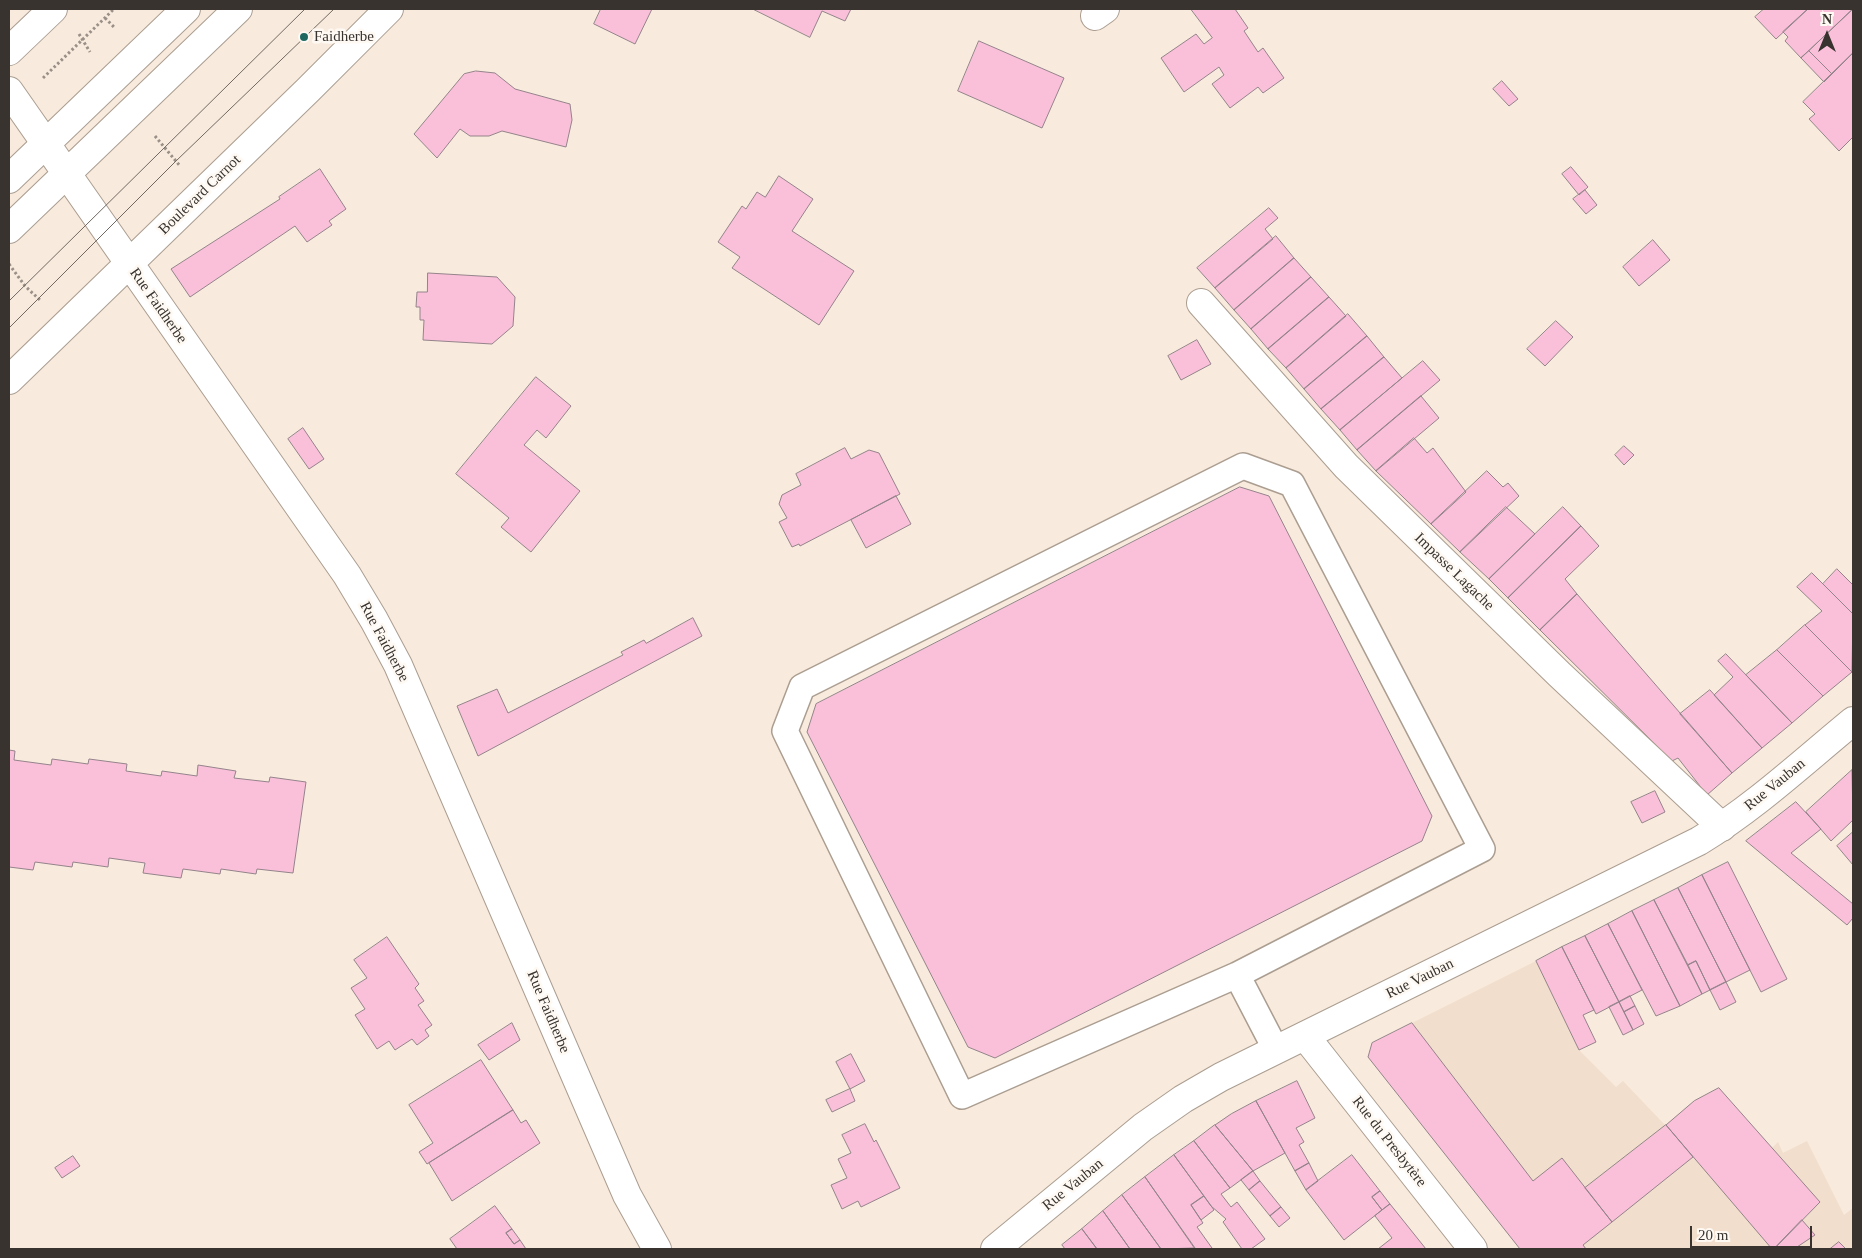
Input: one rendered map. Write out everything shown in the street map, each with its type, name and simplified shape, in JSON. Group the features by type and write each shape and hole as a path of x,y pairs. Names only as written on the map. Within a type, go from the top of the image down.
{"street":[{"path":"9,51 53,9"},
{"path":"9,178 186,9"},
{"path":"9,229 238,9"},
{"name":"Boulevard Carnot","path":"9,380 389,9"},
{"name":"Rue Faidherbe","path":"13,97 342,568 374,620 402,674 627,1195 658,1249"},
{"name":"Impasse Lagache","path":"1201,303 1346,466 1559,674 1722,827"},
{"name":"Rue Vauban","path":"995,1249 1143,1127 1175,1105 1221,1077 1699,841 1749,807 1853,721"},
{"name":"Rue du Presbytère","path":"1305,1036 1473,1249"}],"lane":[{"path":"1243,466 1292,484 1482,849 1237,975 962,1096 785,731 802,687 1243,466"},
{"path":"1237,975 1276,1050"}],"path":[{"path":"13,97 114,9"},
{"path":"9,277 14,272"}],"shaded area":[{"path":"1536,961 1579,1050 1616,1087 1623,1081 1665,1125 1694,1101 1719,1088 1772,1148 1778,1142 1783,1153 1807,1141 1844,1215 1853,1208 1853,1249 1520,1249 1368,1057 1372,1043"}],"building":[{"path":"601,9 652,9 635,44 594,24"},
{"path":"753,9 851,9 845,21 822,11 810,37"},
{"path":"1191,9 1235,9 1248,28 1244,31 1258,52 1263,48 1284,78 1263,93 1258,87 1230,108 1212,84 1224,75 1219,67 1184,92 1161,58 1196,34 1204,44 1212,38"},
{"path":"1764,9 1808,9 1776,39 1755,17"},
{"path":"1808,9 1853,9 1801,58 1785,41 1788,37 1783,32"},
{"path":"1853,9 1853,53 1832,74 1809,51"},
{"path":"979,41 1064,78 1042,128 958,91"},
{"path":"1809,51 1832,74 1824,82 1801,58"},
{"path":"1853,53 1853,137 1839,151 1809,119 1815,114 1803,102"},
{"path":"476,71 495,73 515,89 570,104 572,120 566,147 502,131 489,136 470,136 460,129 437,158 414,134 464,74"},
{"path":"1502,81 1518,99 1509,106 1493,89"},
{"path":"1571,167 1588,187 1579,195 1562,174"},
{"path":"320,169 346,209 329,221 332,225 307,242 295,226 190,297 171,269 280,199 279,197"},
{"path":"779,176 813,199 792,231 854,271 819,325 732,268 740,257 718,242 742,206 746,209 757,192 765,197"},
{"path":"1585,190 1597,205 1586,214 1573,199"},
{"path":"1269,208 1278,218 1265,229 1273,239 1215,288 1197,268"},
{"path":"1276,236 1294,258 1234,310 1215,288"},
{"path":"1653,240 1670,260 1639,286 1623,267"},
{"path":"1294,258 1311,277 1251,329 1234,310"},
{"path":"428,273 497,277 515,297 513,326 492,344 423,340 424,320 420,320 420,307 416,307 417,292 427,292"},
{"path":"1311,277 1329,297 1268,349 1251,329"},
{"path":"1329,297 1346,316 1286,368 1268,349"},
{"path":"1348,314 1367,336 1304,389 1286,368"},
{"path":"1556,321 1573,337 1545,366 1527,349"},
{"path":"1367,336 1384,357 1321,409 1304,389"},
{"path":"1197,340 1211,364 1181,380 1168,356"},
{"path":"1384,357 1402,378 1340,430 1321,409"},
{"path":"1423,361 1440,380 1357,450 1340,430"},
{"path":"536,377 571,406 546,438 537,430 524,445 580,491 531,552 501,527 509,518 456,474"},
{"path":"1421,396 1439,418 1376,471 1357,450"},
{"path":"303,428 324,459 309,469 288,439"},
{"path":"1414,438 1427,453 1433,448 1466,492 1431,524 1376,471"},
{"path":"1624,446 1634,455 1624,465 1615,455"},
{"path":"845,448 851,459 869,450 879,453 900,494 800,546 799,544 792,547 779,522 787,518 779,504 782,495 801,485 796,474"},
{"path":"1487,471 1503,487 1508,483 1519,496 1460,552 1431,524"},
{"path":"1240,487 1269,496 1432,816 1422,841 995,1058 968,1047 807,732 816,704"},
{"path":"896,496 911,524 866,548 851,520"},
{"path":"1506,507 1535,534 1489,579 1460,552"},
{"path":"1563,507 1581,526 1508,598 1489,579"},
{"path":"1581,526 1599,546 1565,579 1577,594 1540,630 1508,598"},
{"path":"1837,569 1853,585 1853,614 1823,584"},
{"path":"1812,573 1853,614 1852,672 1805,625 1822,611 1797,587"},
{"path":"1577,594 1732,773 1707,795 1678,758 1672,761 1540,630"},
{"path":"693,618 702,636 478,756 457,706 497,689 508,713 623,655 621,652 644,640 646,643"},
{"path":"1805,625 1852,672 1823,696 1777,650"},
{"path":"1777,650 1823,696 1792,723 1746,675"},
{"path":"1726,654 1792,723 1762,748 1714,695 1733,677 1718,661"},
{"path":"1710,690 1762,748 1732,773 1680,714"},
{"path":"9,750 15,751 14,760 51,765 52,759 88,764 89,759 127,764 126,771 161,776 162,771 197,776 198,765 236,771 234,778 269,782 270,777 306,782 293,873 257,869 256,874 221,869 220,874 183,869 181,878 143,873 145,863 109,858 108,867 73,862 72,867 35,862 33,870 9,867"},
{"path":"1852,770 1853,820 1831,841 1806,812"},
{"path":"1655,791 1665,812 1642,823 1631,802"},
{"path":"1796,802 1821,829 1791,853 1853,904 1853,918 1847,925 1746,841"},
{"path":"1853,832 1853,865 1837,846"},
{"path":"1728,862 1787,979 1761,992 1702,875"},
{"path":"1702,875 1750,970 1726,982 1678,888"},
{"path":"1678,888 1726,982 1710,990 1696,961 1688,965 1654,900"},
{"path":"1654,900 1702,994 1680,1006 1632,911"},
{"path":"1632,911 1680,1006 1656,1016 1608,924"},
{"path":"1608,924 1642,990 1619,1002 1585,936"},
{"path":"1585,936 1619,1002 1596,1014 1562,947"},
{"path":"387,937 419,984 415,988 424,1001 418,1005 432,1025 425,1030 429,1036 417,1045 412,1039 395,1050 389,1041 377,1049 355,1015 365,1009 351,988 367,978 354,960"},
{"path":"1562,947 1594,1010 1583,1015 1596,1042 1579,1050 1536,961"},
{"path":"1696,961 1710,990 1702,994 1688,965"},
{"path":"1726,982 1736,1002 1720,1010 1710,990"},
{"path":"1630,996 1635,1006 1624,1012 1619,1002"},
{"path":"1619,1002 1633,1030 1623,1035 1609,1007"},
{"path":"1635,1006 1644,1024 1633,1030 1624,1012"},
{"path":"512,1023 520,1040 489,1060 478,1045"},
{"path":"1412,1023 1533,1181 1562,1158 1612,1222 1583,1245 1586,1249 1520,1249 1368,1057 1372,1043"},
{"path":"851,1054 865,1081 850,1089 836,1062"},
{"path":"481,1060 513,1110 427,1164 419,1152 433,1143 409,1105"},
{"path":"1297,1081 1315,1118 1296,1128 1304,1142 1299,1145 1309,1163 1295,1171 1256,1101"},
{"path":"1719,1088 1820,1202 1774,1249 1772,1249 1666,1125 1694,1101"},
{"path":"850,1089 855,1101 832,1112 826,1100"},
{"path":"1256,1101 1285,1153 1253,1171 1215,1125"},
{"path":"513,1110 521,1123 526,1120 540,1143 452,1201 429,1163"},
{"path":"865,1124 874,1142 876,1140 900,1188 861,1207 858,1201 842,1209 831,1185 847,1178 838,1159 851,1153 842,1135"},
{"path":"1215,1125 1253,1171 1230,1188 1194,1141"},
{"path":"1666,1125 1693,1157 1612,1222 1585,1188"},
{"path":"1194,1141 1230,1188 1221,1194 1231,1207 1237,1202 1265,1239 1251,1249 1242,1249 1223,1222 1226,1219 1211,1206 1174,1155"},
{"path":"1174,1155 1204,1196 1191,1205 1203,1223 1197,1227 1212,1248 1210,1249 1195,1249 1145,1177"},
{"path":"1352,1155 1380,1191 1372,1197 1382,1210 1344,1240 1306,1190"},
{"path":"73,1156 80,1166 62,1178 55,1168"},
{"path":"1309,1163 1318,1181 1306,1190 1295,1171"},
{"path":"1253,1171 1260,1181 1249,1190 1241,1180"},
{"path":"1145,1177 1195,1248 1161,1249 1122,1195"},
{"path":"1260,1181 1281,1207 1270,1216 1249,1190"},
{"path":"1380,1191 1390,1204 1382,1210 1372,1197"},
{"path":"1122,1195 1161,1249 1130,1249 1103,1211"},
{"path":"1204,1196 1214,1210 1201,1220 1191,1205"},
{"path":"1390,1204 1426,1249 1378,1249 1392,1238 1375,1216"},
{"path":"495,1206 512,1229 506,1233 514,1244 520,1240 526,1249 457,1249 450,1239"},
{"path":"1281,1207 1290,1218 1279,1227 1270,1216"},
{"path":"1103,1211 1130,1249 1097,1249 1082,1229"},
{"path":"1802,1220 1815,1235 1794,1249 1774,1249"},
{"path":"512,1229 520,1240 514,1244 506,1233"},
{"path":"1082,1229 1097,1249 1065,1249 1062,1245"},
{"path":"1839,1242 1846,1249 1830,1249"}],"tram line":[{"path":"9,301 305,9"},
{"path":"9,328 176,161 334,9"}],"place":[{"name":"Faidherbe","path":"304,37"}]}
